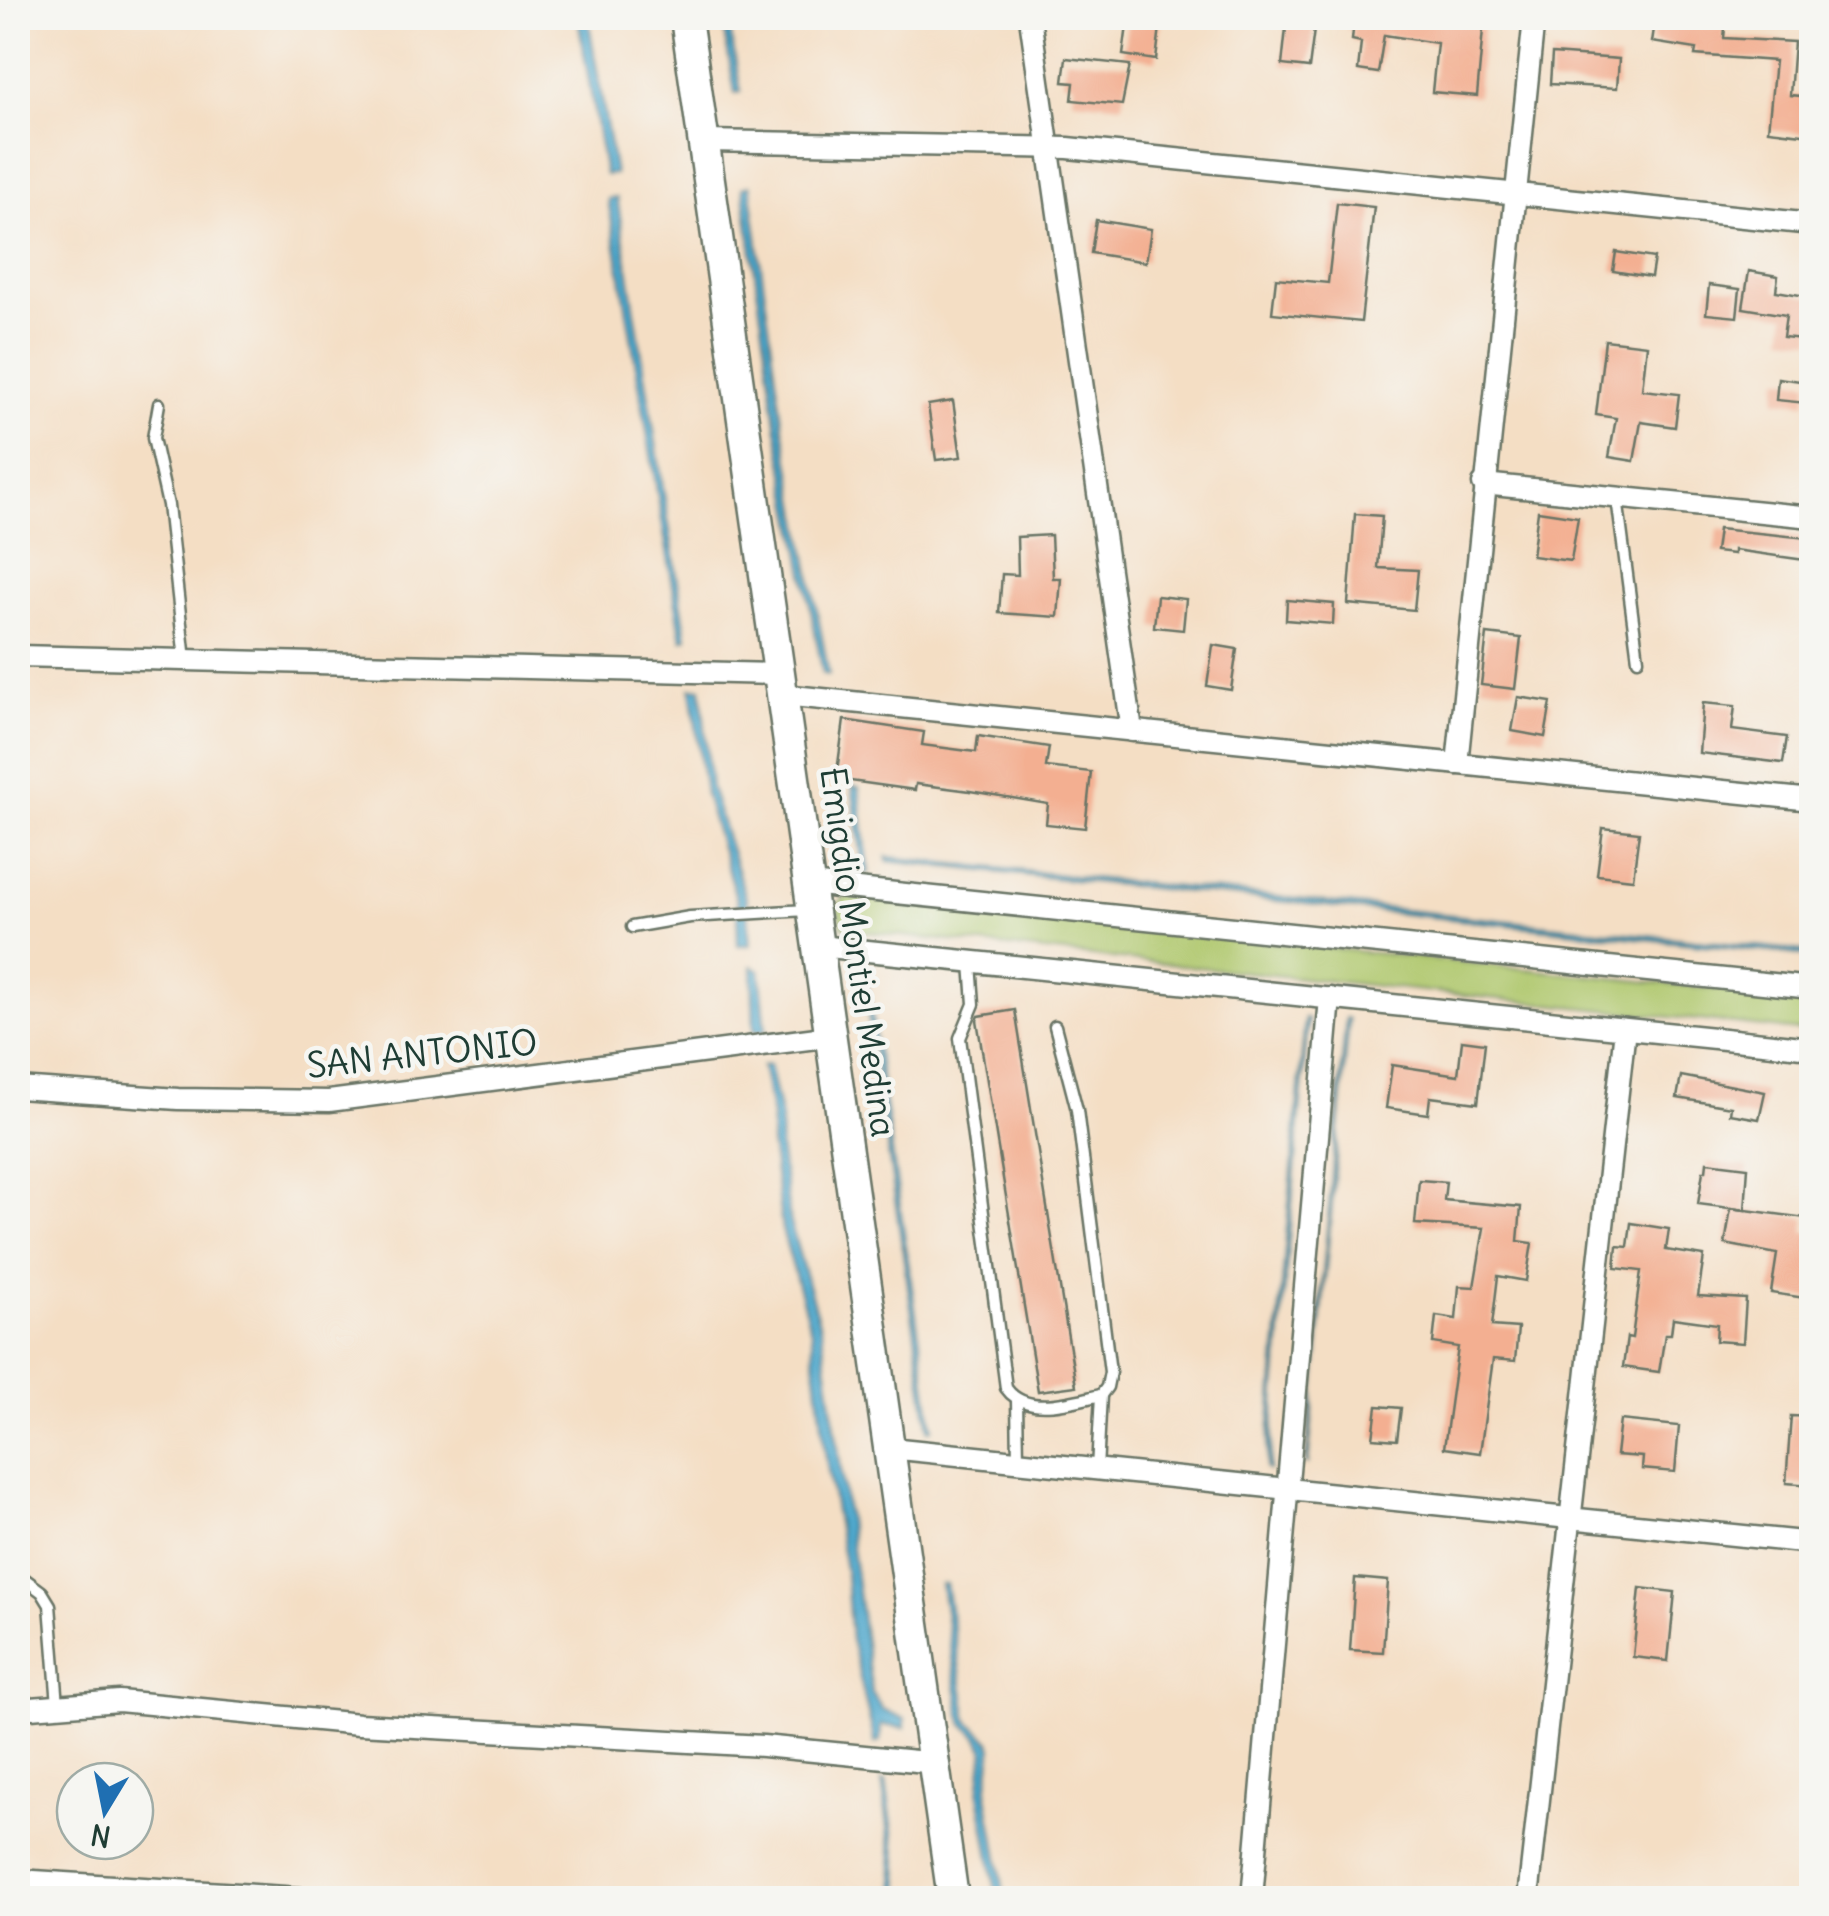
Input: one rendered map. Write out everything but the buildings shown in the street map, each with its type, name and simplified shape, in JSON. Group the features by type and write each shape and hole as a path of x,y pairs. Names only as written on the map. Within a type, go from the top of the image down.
{"main road":[{"name":"Emigdio Montiel Medina","path":"686,18 953,1898"}],"street":[{"path":"1030,18 1132,731"},
{"path":"1457,764 1534,18"},
{"path":"704,141 1048,146 1812,224"},
{"path":"1483,484 1812,517"},
{"path":"18,656 781,684 1132,731 1812,800"},
{"path":"811,896 1812,988"},
{"path":"819,946 1812,1048"},
{"path":"1252,1898 1330,998"},
{"path":"1528,1898 1625,1029"},
{"name":"SAN ANTONIO","path":"18,1088 178,1099 330,1101 832,1036"},
{"path":"890,1448 1812,1543"},
{"path":"18,1709 119,1701 359,1724 764,1746 936,1763"},
{"path":"28,1886 300,1898"}],"lane":[{"path":"159,404 153,438 168,505 176,607 185,660"},
{"path":"1617,497 1638,659"},
{"path":"632,927 811,896"},
{"path":"970,962 974,1004 960,1038 1006,1388 1016,1400 1018,1461"},
{"path":"1055,1026 1077,1110 1110,1372 1108,1386 1101,1395 1098,1469"},
{"path":"1016,1400 1060,1404 1101,1395"},
{"path":"18,1574 42,1592 50,1606 58,1705"}],"green space":[{"path":"844,897 1811,999 1811,1032 848,930 841,925 837,906"}],"water":[{"path":"578,18 588,18 615,174 605,175"},
{"path":"722,18 728,18 741,92 735,93"},
{"path":"750,185 783,428 829,675 823,674 777,430 743,187"},
{"path":"617,198 687,638 682,640 608,199"},
{"path":"691,688 701,688 711,788 746,898 750,945 738,945 737,901 705,794"},
{"path":"852,786 859,788 869,873 864,873"},
{"path":"887,857 1811,952 1811,956 887,861"},
{"path":"752,966 760,970 766,1031 754,1031"},
{"path":"861,968 865,968 933,1429 929,1430"},
{"path":"1346,1018 1349,1019 1308,1464 1306,1463"},
{"path":"1305,1019 1308,1020 1269,1470 1266,1469"},
{"path":"769,1065 781,1119 780,1147 790,1222 822,1333 872,1693 882,1709 905,1719 905,1728 881,1725 880,1741 875,1743 851,1639 846,1575 826,1458 811,1331 782,1229 771,1143 772,1117 762,1066"},
{"path":"941,1584 946,1584 969,1722 990,1740 992,1748 987,1795 1005,1898 997,1898 979,1794 984,1749 979,1738 964,1725 960,1712"},
{"path":"882,1780 886,1781 902,1898 897,1898"}]}
